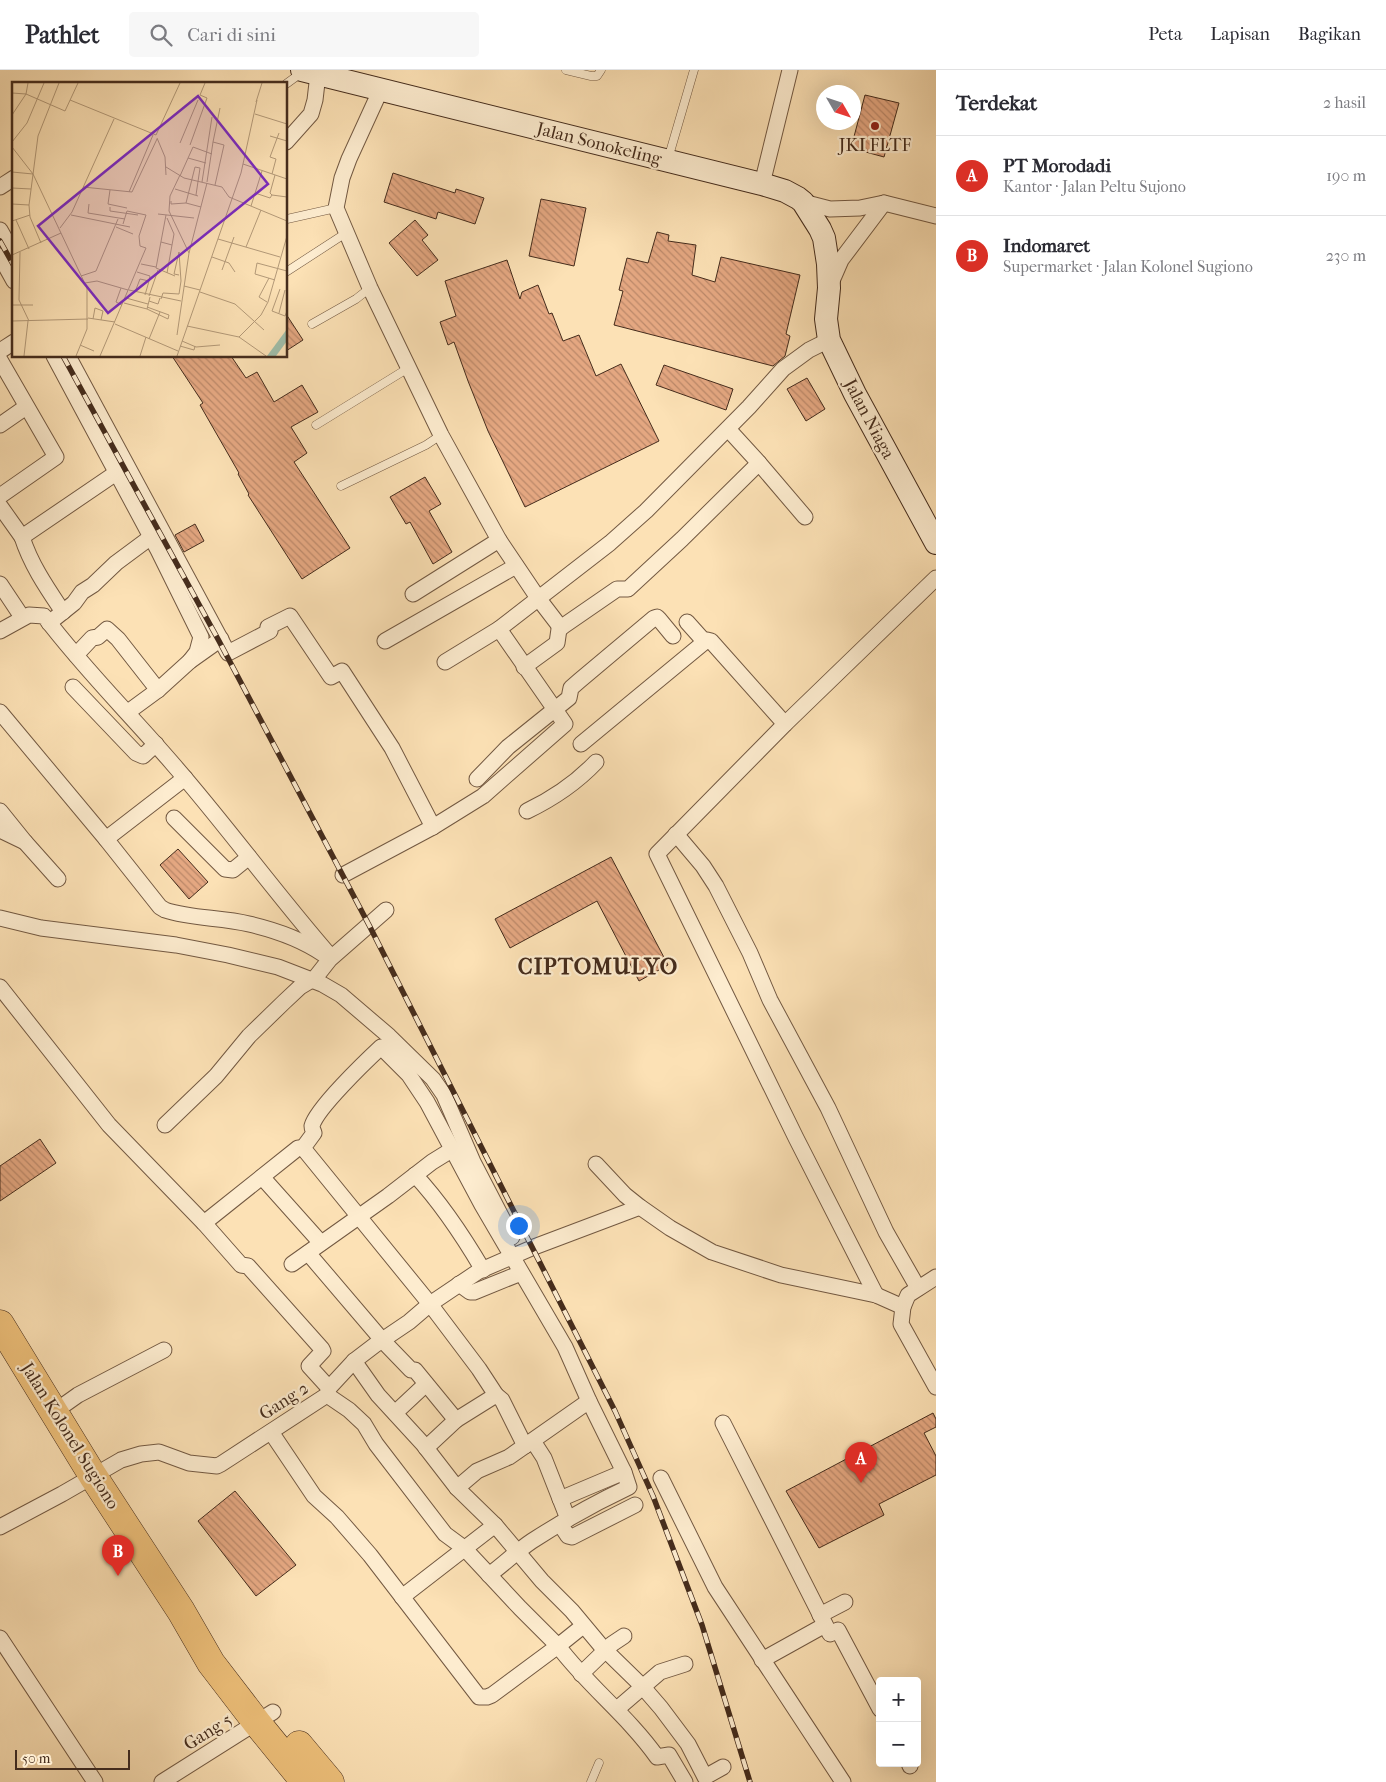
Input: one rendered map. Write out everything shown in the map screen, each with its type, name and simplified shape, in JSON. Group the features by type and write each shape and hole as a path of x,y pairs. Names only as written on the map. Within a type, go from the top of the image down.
{"highway":[{"name":"Jalan Kolonel Sugiono","path":"0,1324 189,1625 226,1654 305,1782"},
{"name":"Jalan Kolonel Sugiono","path":"265,1718 330,1782"}],"street":[{"path":"762,184 790,70"},
{"name":"Jalan Sonokeling","path":"308,71 762,184 785,191 803,202"},
{"path":"288,140 311,114 315,100 308,71"},
{"path":"382,89 346,165 336,208 370,288 410,367 441,435 516,566 561,628"},
{"path":"0,187 12,179"},
{"path":"803,202 830,209 860,208 884,203 936,216"},
{"path":"803,202 824,238 829,288"},
{"path":"829,288 841,260 884,203"},
{"path":"0,230 5,261 12,277"},
{"name":"Jalan Niaga","path":"829,288 826,319 829,340 855,394 936,543"},
{"path":"445,662 499,629 610,543 646,511 728,429 783,369 809,350 829,340"},
{"path":"0,351 12,343"},
{"path":"55,358 151,537 201,637 197,652 190,661"},
{"path":"69,358 228,652 290,616 331,677 342,672 392,748 432,827"},
{"path":"0,360 56,457 0,496"},
{"path":"0,425 26,407"},
{"path":"728,429 805,517"},
{"path":"524,667 557,643 561,628 617,589 628,589 759,463"},
{"path":"22,537 116,473"},
{"path":"0,506 22,537 39,577 63,612"},
{"path":"49,623 74,603 82,592 93,585 116,563 151,537"},
{"path":"413,594 500,540"},
{"path":"385,641 516,566"},
{"path":"876,1295 791,1129 657,854 785,724 936,578"},
{"path":"0,584 22,617"},
{"path":"0,631 22,617 29,615 44,616 220,819 330,958"},
{"path":"477,779 508,747 569,698 571,688 654,618 657,617 673,636"},
{"path":"687,622 704,641"},
{"path":"76,655 92,638 107,629 158,690"},
{"path":"343,875 432,827 488,792 565,724 499,629"},
{"path":"128,712 158,690 190,661 221,639"},
{"path":"581,744 707,640 711,641 785,724"},
{"path":"74,687 136,753 143,756 156,744"},
{"path":"0,712 160,907 165,910 202,918 248,924 294,938 330,958"},
{"path":"528,811 557,794 585,773 596,762"},
{"path":"106,839 184,778"},
{"path":"0,811 58,879"},
{"path":"174,818 225,869 233,870 249,858"},
{"path":"0,830 25,842"},
{"path":"676,834 703,866 716,886 750,953 770,1000 828,1108 886,1232 918,1288"},
{"path":"165,1125 216,1076 256,1029 300,987 312,980 330,958 386,910"},
{"path":"0,918 41,928 169,944 228,954 278,967 322,984 341,995 389,1036 433,1079 444,1095 517,1256 521,1272 565,1347 624,1472 629,1487 564,1521 531,1542 490,1575"},
{"path":"0,987 109,1125 204,1223 241,1265 248,1266 322,1349 323,1351 309,1366 328,1392 364,1424 376,1444 446,1534 464,1548 558,1646 581,1674 617,1709 657,1757 669,1755 685,1782"},
{"path":"204,1223 298,1148 303,1148 314,1133 312,1125 320,1113 339,1089 380,1047 409,1075 427,1102 482,1205 517,1256"},
{"path":"303,1148 430,1304 479,1369 496,1395 502,1400 529,1443 544,1458 560,1499 568,1536 572,1537 635,1505"},
{"path":"292,1264 453,1149"},
{"path":"596,1164 625,1195 640,1207 699,1245 727,1258 821,1285 876,1295 903,1307"},
{"path":"415,1175 430,1190 460,1231 483,1270"},
{"path":"262,1177 321,1243"},
{"name":"Gang 2","path":"0,1527 120,1460 141,1454 159,1452 189,1463 217,1466 271,1432 328,1392 354,1362 459,1284 483,1270 534,1248 640,1207"},
{"path":"308,1253 383,1341 411,1370 415,1370 456,1420"},
{"path":"459,1284 470,1292 474,1292 521,1272"},
{"path":"936,1276 908,1295 903,1307 901,1324 936,1387"},
{"path":"54,1412 78,1395 164,1350"},
{"path":"354,1362 378,1395 426,1448 458,1488 495,1525 517,1553 572,1611 605,1650 642,1686 688,1744 705,1777 722,1767"},
{"path":"395,1413 426,1384"},
{"path":"426,1448 456,1420 496,1395"},
{"path":"458,1488 477,1471 508,1457 589,1400"},
{"path":"722,1423 830,1634 838,1630 876,1701"},
{"path":"271,1432 314,1496 337,1517 370,1555 480,1698 492,1695 583,1626"},
{"path":"560,1499 624,1472"},
{"path":"661,1478 715,1587 843,1782"},
{"path":"402,1597 495,1525"},
{"path":"762,1660 823,1620 845,1602"},
{"path":"581,1674 605,1650 624,1636"},
{"path":"2,1646 95,1782"},
{"path":"617,1709 660,1672 685,1664"},
{"name":"Gang 5","path":"162,1782 265,1718"}],"lane":[{"path":"566,70 591,76 596,76 601,70"},
{"path":"667,161 694,70"},
{"path":"288,83 308,71"},
{"path":"288,219 336,208"},
{"path":"288,271 346,233"},
{"path":"312,324 356,299 370,288"},
{"path":"316,425 410,367"},
{"path":"341,486 426,445 441,435"},
{"path":"591,1782 600,1763"}],"building":[{"name":"JKI FLTF","path":"865,95 899,103 884,157 851,148 856,130 861,130 861,110"},
{"path":"393,173 455,193 456,189 484,198 475,224 438,212 436,219 384,202"},
{"path":"541,199 586,208 574,266 529,256"},
{"path":"415,220 428,235 422,240 438,260 417,276 389,243"},
{"path":"657,232 669,235 668,241 696,245 692,275 715,282 721,257 800,275 786,334 790,336 785,356 773,366 614,325 623,291 619,290 627,258 648,263"},
{"path":"507,260 520,299 522,292 538,285 549,314 552,313 563,341 579,335 596,376 621,364 659,441 525,507 488,431 454,342 448,345 440,322 456,316 445,281"},
{"path":"288,317 303,340 288,350"},
{"path":"173,358 232,358 246,378 257,372 274,402 302,385 318,412 291,427 307,453 294,462 350,548 302,579 248,495 239,473 200,405 203,403"},
{"path":"664,365 733,389 726,410 656,385"},
{"path":"807,378 825,409 806,421 787,389"},
{"path":"425,477 441,504 429,511 452,552 433,564 410,522 406,524 390,497"},
{"path":"195,524 204,541 184,552 175,535"},
{"path":"178,849 208,882 189,899 160,865"},
{"path":"611,857 668,965 639,981 597,901 510,948 495,919"},
{"path":"40,1139 56,1163 0,1201 0,1166"},
{"path":"933,1413 936,1419 936,1427 924,1433 936,1456 936,1475 879,1504 884,1515 819,1548 786,1491"},
{"path":"235,1491 296,1565 256,1596 198,1521"}],"railway":[{"path":"0,241 12,262"},
{"path":"64,358 219,641 369,925 615,1411 653,1496 702,1625 750,1782"}],"place":[{"name":"JKI FLTF","path":"875,126"},
{"name":"PT Morodadi","path":"861,1483"},
{"name":"Indomaret","path":"118,1576"}],"district":[{"name":"CIPTOMULYO","path":"598,967"}]}
